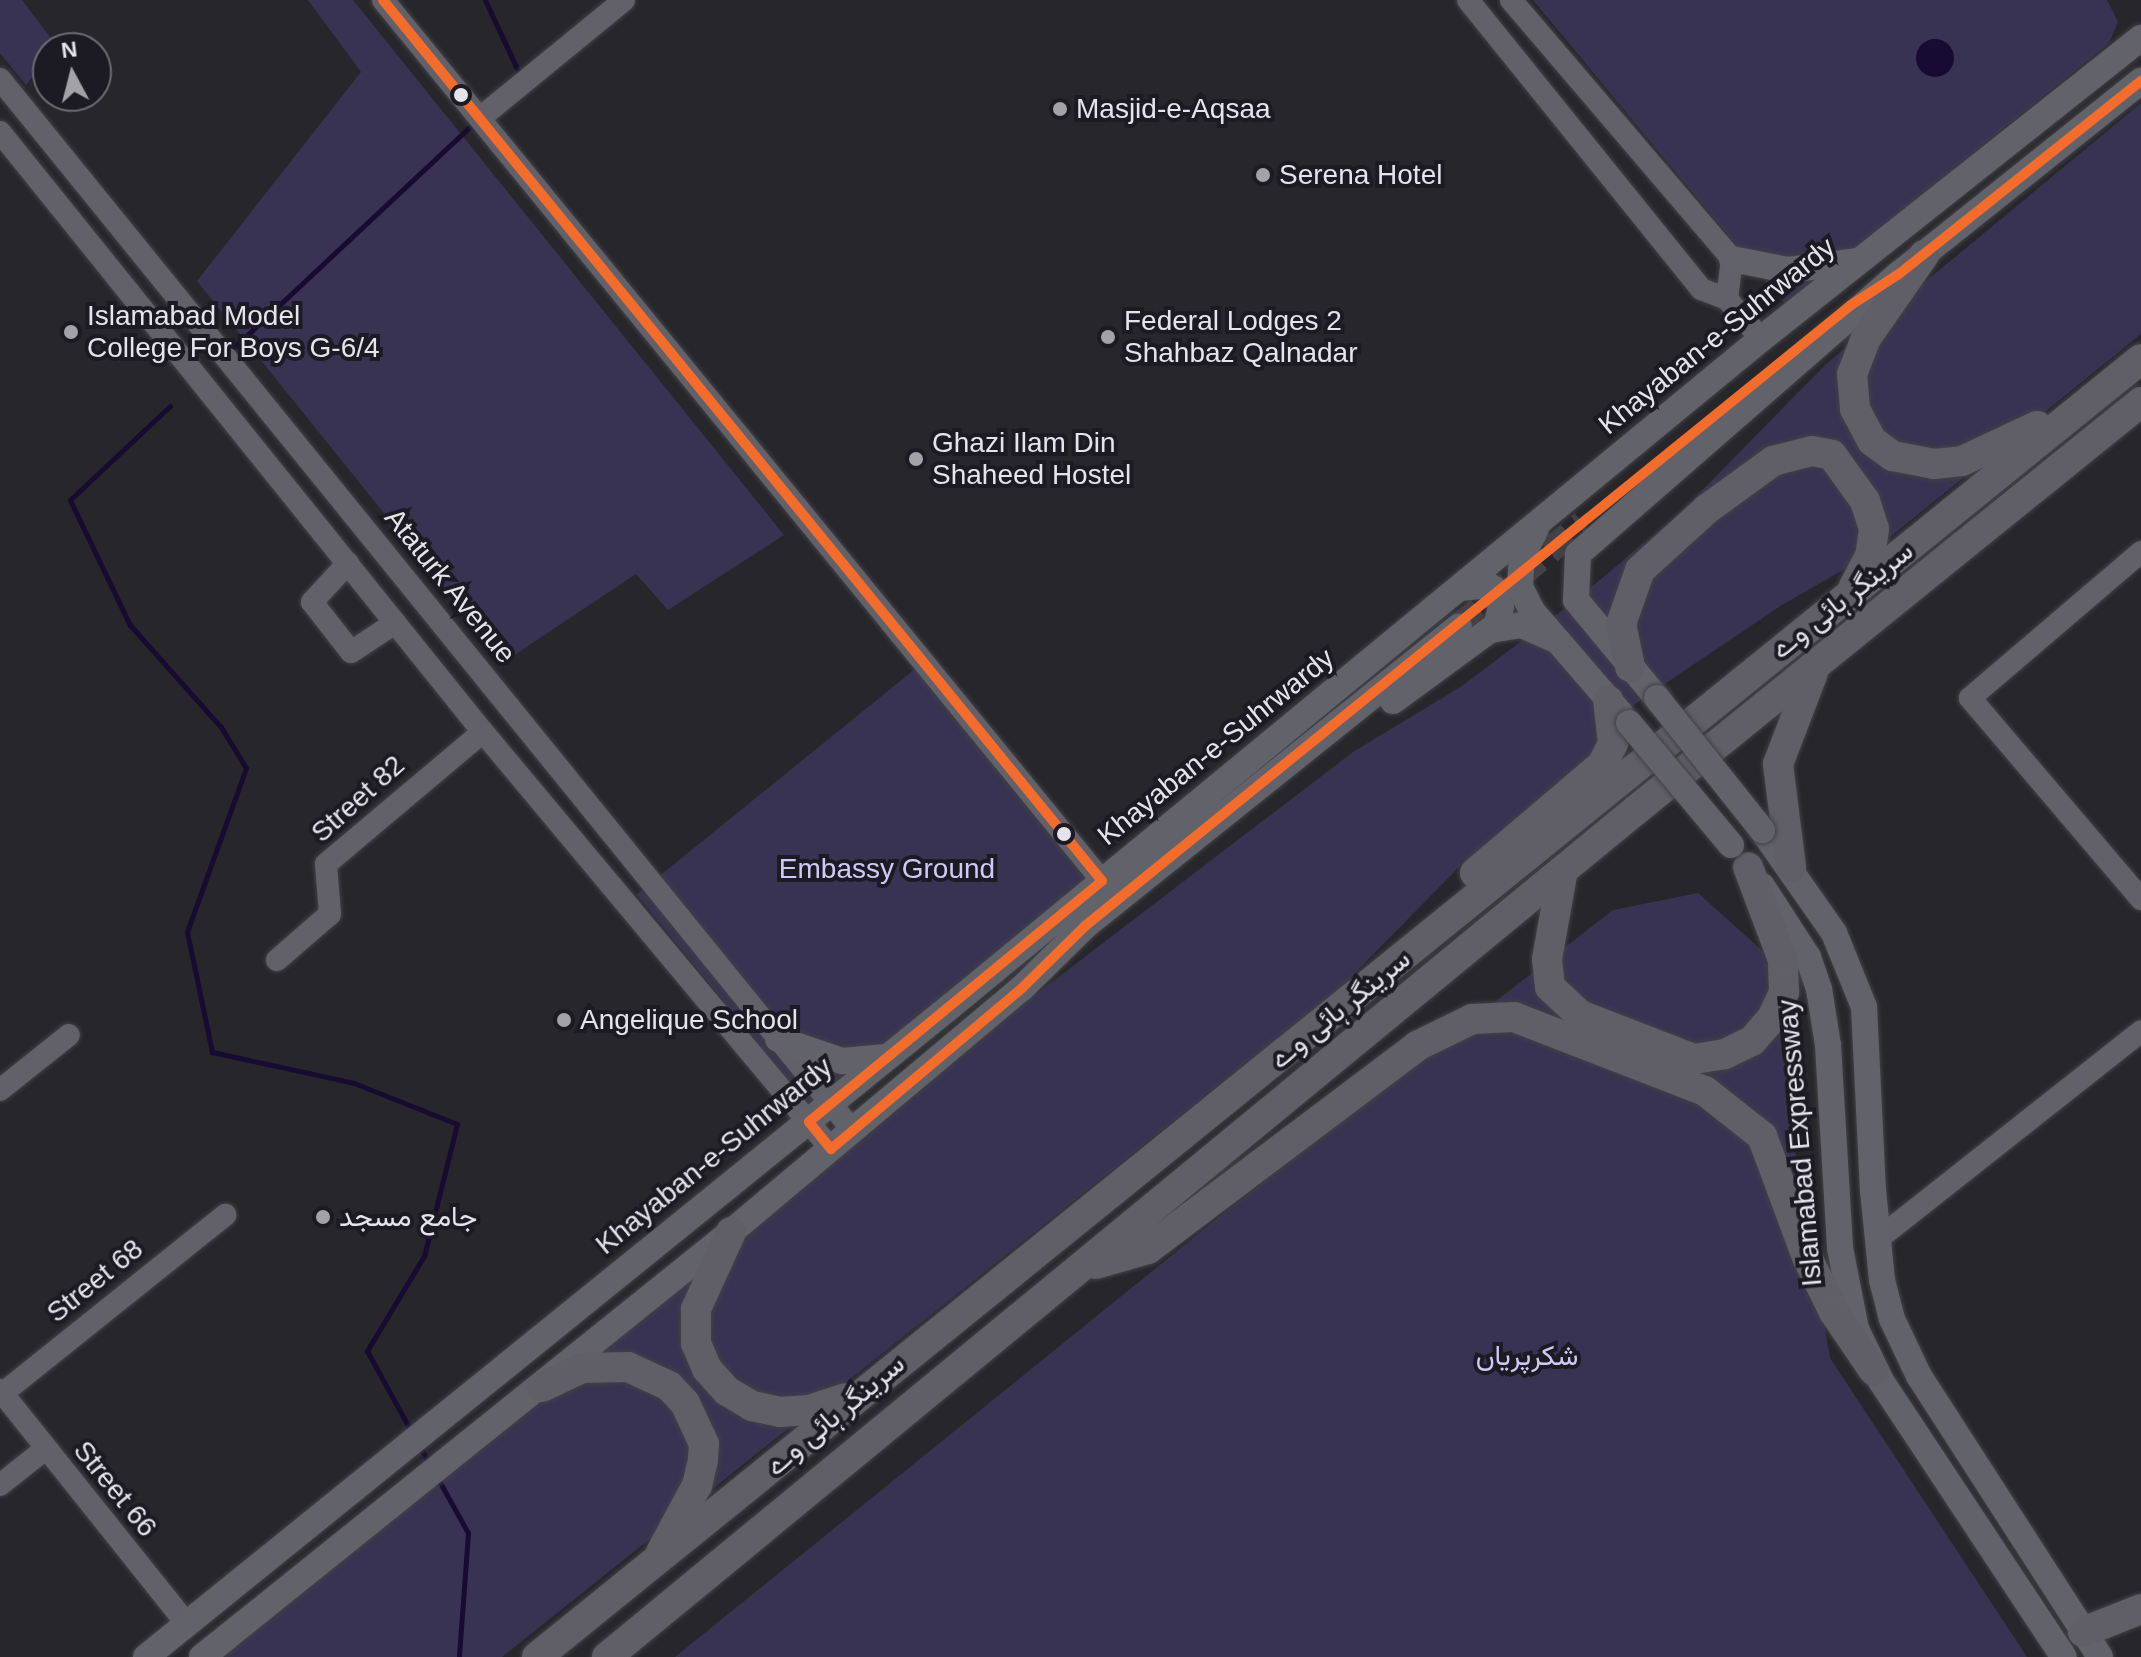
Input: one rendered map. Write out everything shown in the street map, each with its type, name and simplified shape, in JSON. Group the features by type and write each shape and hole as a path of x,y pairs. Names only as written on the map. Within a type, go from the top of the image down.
{"highway":[{"path":"1924,255 1866,338 1852,374 1855,409 1872,441 1893,456 1934,464 1962,461 2097,395"},
{"name":"سرینگر ہائی وے","path":"537,1657 652,1568 868,1387 1392,967 1851,591 2141,359"},
{"name":"سرینگر ہائی وے","path":"607,1657 2141,402"},
{"path":"1630,667 1621,624 1640,570 1707,509 1773,461 1812,451 1832,455 1865,501 1874,529 1870,556 1851,591"},
{"path":"1791,867 1778,764 1817,664"},
{"path":"1392,967 1434,908 1602,765 1613,743 1608,700"},
{"path":"1562,875 1547,959 1550,987 1580,1015 1694,1059 1725,1054 1752,1041 1784,992 1783,960 1740,856"},
{"path":"1085,1267 1148,1249 1417,1046 1472,1019 1514,1017 1705,1091 1762,1136 1807,1257 1834,1312 1874,1371"},
{"path":"731,1232 696,1309 696,1343 707,1369 739,1399 780,1412 831,1404 868,1387"},
{"path":"542,1387 582,1368 628,1367 669,1386 685,1403 704,1444 703,1460 697,1485 652,1568"},
{"path":"2083,1632 2141,1609"}],"main road":[{"name":"Khayaban-e-Suhrwardy","path":"146,1657 809,1122 1761,339 2141,38"},
{"path":"2095,74 2117,100"},
{"path":"2100,1657 1919,1376 1892,1319 1878,1239 1864,1007 1840,943 1791,867 1576,600 1578,554 1594,525 1899,274 2141,81"},
{"path":"1732,259 1788,270 1861,260"},
{"name":"Islamabad Expressway","path":"1540,523 1522,556 1520,587 1532,611 1740,856 1790,927 1819,989 1828,1045 1845,1289 1874,1371 2064,1657"},
{"path":"1461,588 1488,585 1494,589 1501,607 1495,629"},
{"path":"1022,988 1083,949 1298,774 1472,640 1495,629 1522,625 1558,641"},
{"path":"202,1657 495,1420 542,1387 731,1232 1022,988 1085,926 1459,626"},
{"path":"778,1039 842,1061 887,1057"},
{"path":"351,1493 364,1526"}],"street":[{"path":"383,0 1102,881"},
{"path":"480,118 624,0"},
{"path":"1468,0 1701,289 1727,299 1761,339"},
{"path":"1511,0 1732,259 1727,299"},
{"name":"Ataturk Avenue","path":"0,79 853,1131"},
{"path":"26,112 1,133 483,732 831,1149"},
{"path":"2141,552 1970,698 2141,899"},
{"path":"348,563 312,602 351,652 395,623"},
{"name":"Street 82","path":"277,960 330,914 326,864 483,732"},
{"path":"1878,1239 2141,1031"},
{"path":"0,1090 69,1035"},
{"name":"Street 68","path":"1,1392 225,1215"},
{"name":"Street 66","path":"1,1392 44,1450 187,1624"},
{"path":"0,1485 44,1450"}],"green space":[{"path":"0,0 22,0 46,32 32,32 32,77 26,85 0,53"},
{"path":"308,0 353,0 784,535 668,610 636,574 504,662 197,281 361,72"},
{"path":"1533,0 2107,0 2118,22 2109,43 1786,305"},
{"path":"2141,103 2141,334 1864,558 1782,605 1635,704 1587,765 1464,862 1340,988 502,1657 217,1657 989,1030 1353,752 1462,686 1576,600 1681,512 1826,364"},
{"name":"Embassy Ground","path":"915,669 1089,884 811,1110 637,894"},
{"name":"شکرپریاں","path":"1698,893 1786,972 1793,1139 1830,1358 2027,1657 675,1657 1234,1205 1613,910"}],"shaded area":[{"path":"1935,39 1948,45 1954,58 1948,71 1935,77 1922,71 1916,58 1922,45"}],"waterway":[{"path":"485,0 520,75"},
{"path":"229,352 476,121"},
{"path":"170,406 70,500 130,625 221,727 246,768 187,932 212,1052 354,1083 457,1124 424,1256 367,1351 412,1433"},
{"path":"419,1445 430,1465"},
{"path":"437,1477 468,1533 459,1657"}],"tunnel":[{"path":"1459,626 1583,523"}],"transit line":[{"path":"383,0 1102,881 809,1122 831,1149 1022,988 1085,926 1851,305 1899,274 2141,81"}],"place":[{"name":"Masjid-e-Aqsaa","path":"1060,109"},
{"name":"Serena Hotel","path":"1263,175"},
{"name":"Islamabad Model College For Boys G-6/4","path":"71,332"},
{"name":"Federal Lodges 2 Shahbaz Qalnadar","path":"1108,337"},
{"name":"Ghazi Ilam Din Shaheed Hostel","path":"916,459"},
{"name":"Angelique School","path":"564,1020"},
{"name":"جامع مسجد","path":"323,1217"}]}
